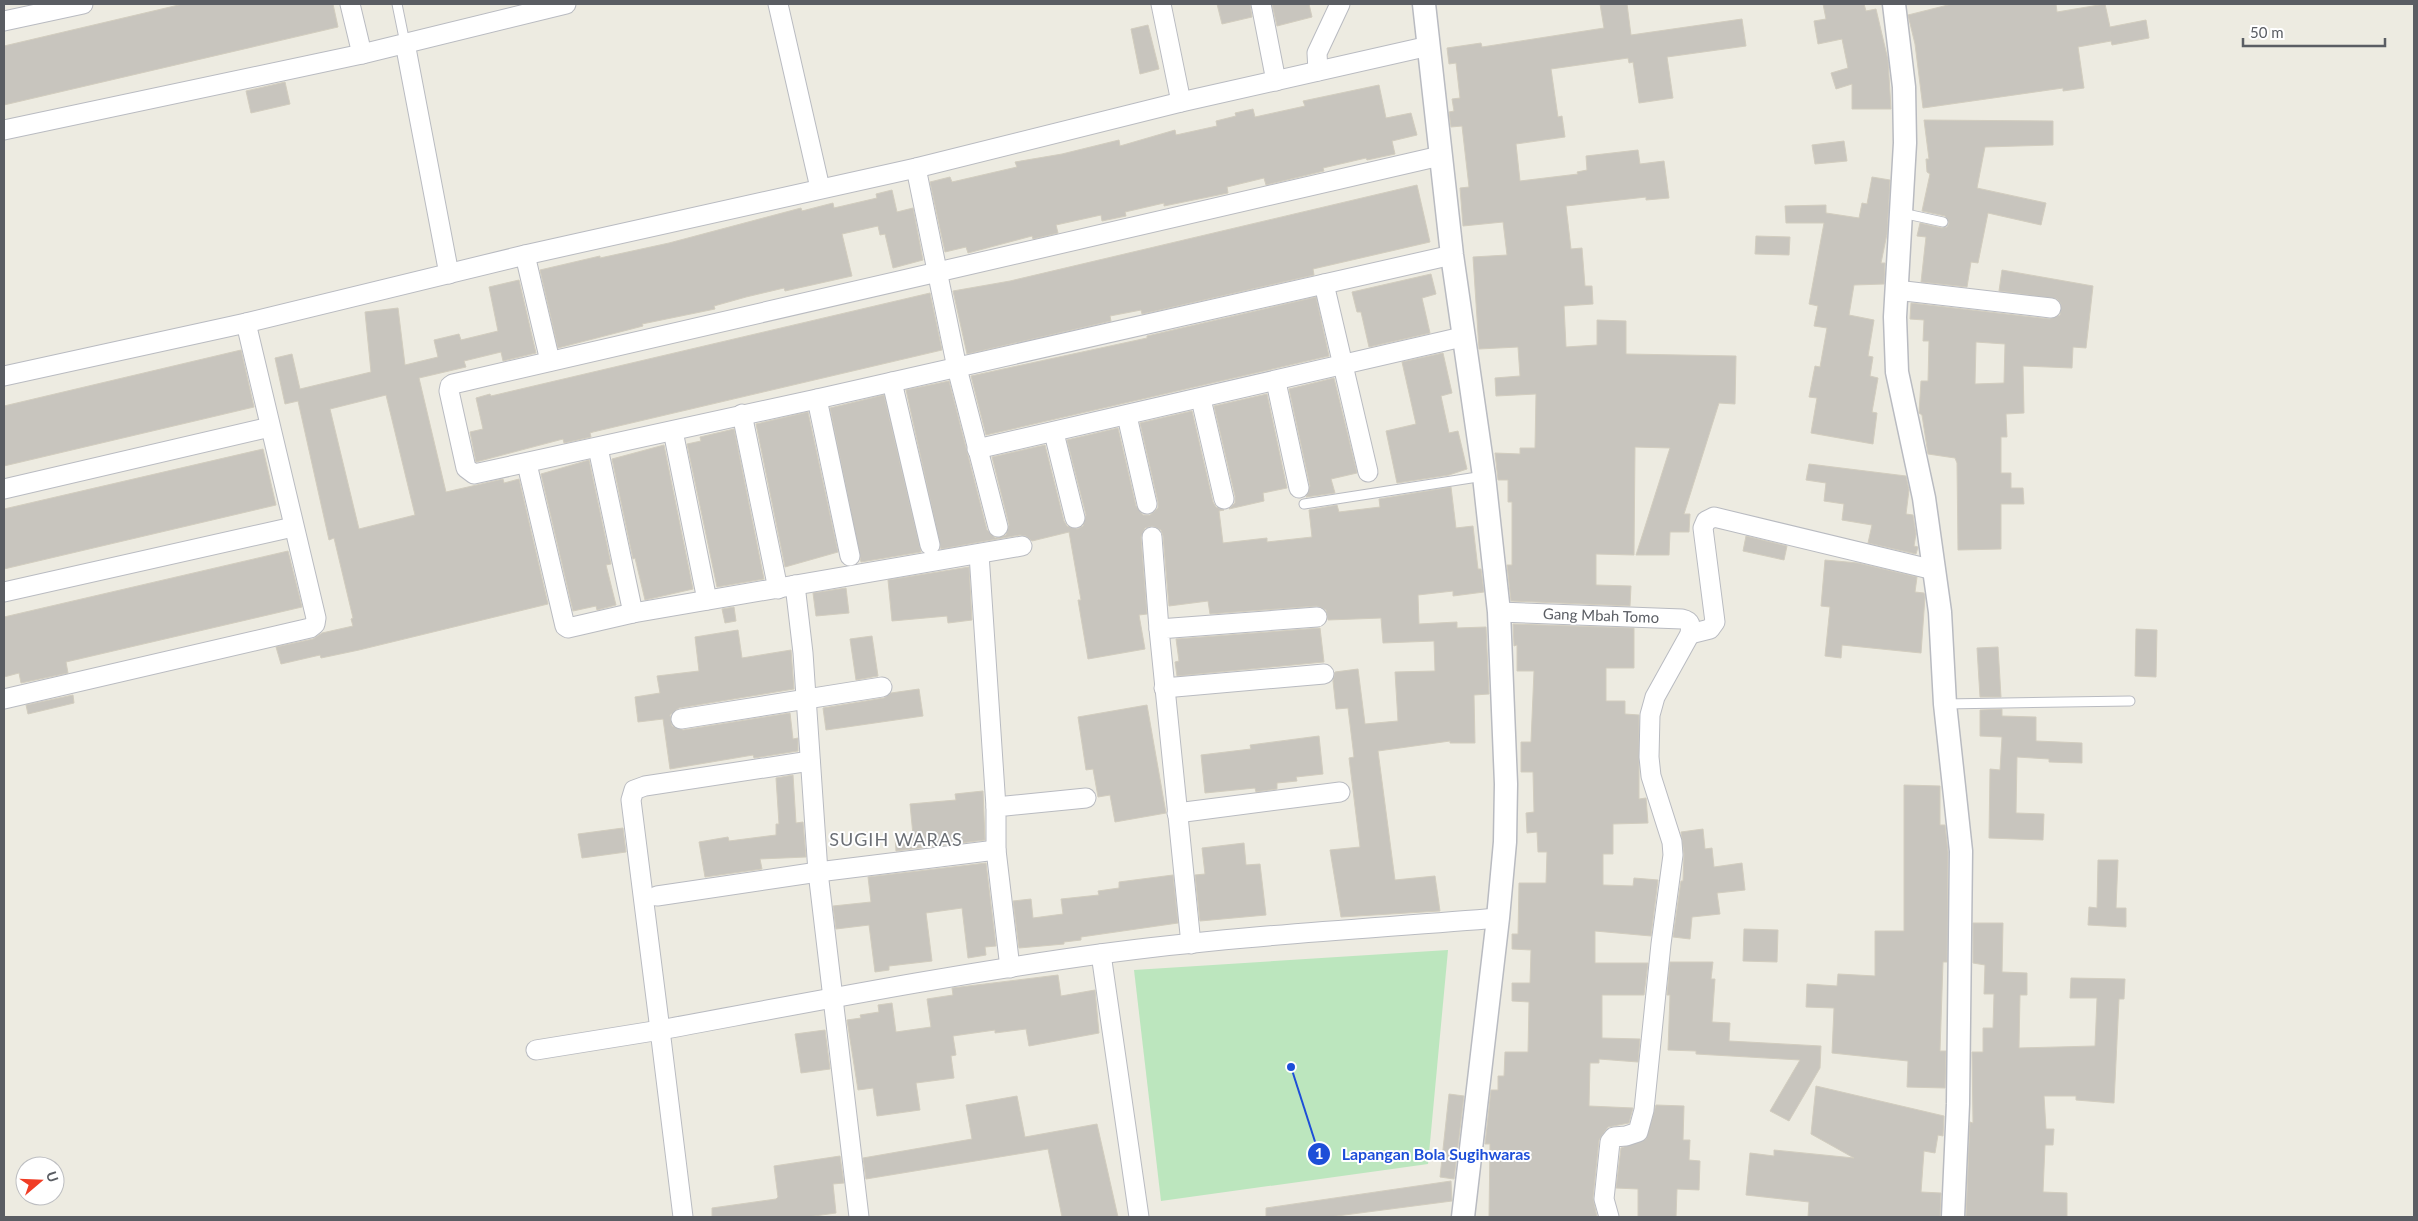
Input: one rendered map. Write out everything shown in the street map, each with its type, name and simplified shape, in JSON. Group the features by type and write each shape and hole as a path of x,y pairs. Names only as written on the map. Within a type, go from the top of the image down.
{"street":[{"path":"4,22 83,4"},
{"path":"350,4 362,54"},
{"path":"4,130 362,54 566,4"},
{"path":"778,4 820,188"},
{"path":"1161,4 1181,102"},
{"path":"1261,4 1276,81"},
{"path":"1318,71 1317,53 1340,4"},
{"path":"1894,4 1904,87 1902,214 1896,290 1895,344 1898,380 1924,498 1940,612 1945,704 1961,851 1958,1104 1953,1217"},
{"path":"1426,5 1440,156 1462,337 1484,476 1499,612 1506,784 1505,842 1498,918 1463,1217"},
{"path":"405,43 453,273"},
{"path":"4,376 246,323 525,254 916,168 1181,102 1429,46"},
{"path":"1440,156 550,361 450,386 449,391 461,449 469,472 474,474 527,464 742,414 957,368 1452,255"},
{"path":"916,168 957,368 998,527"},
{"path":"525,254 550,361"},
{"path":"1324,284 1368,472"},
{"path":"1896,290 2051,308"},
{"path":"4,700 310,628 315,624 316,618 246,323"},
{"path":"977,450 1276,382 1343,364 1462,337"},
{"path":"892,382 930,545"},
{"path":"1276,382 1302,496"},
{"path":"817,399 850,556"},
{"path":"1200,399 1224,498"},
{"path":"742,414 786,587 806,700 818,872 859,1217"},
{"path":"1128,416 1147,504"},
{"path":"4,489 270,427"},
{"path":"673,431 707,600"},
{"path":"1054,432 1075,518"},
{"path":"598,448 632,613"},
{"path":"527,464 566,627 569,628 632,613 1022,546"},
{"path":"1609,1217 1604,1199 1610,1142 1614,1136 1626,1136 1638,1132 1644,1110 1661,944 1672,868 1672,842 1651,776 1648,757 1650,715 1655,698 1699,631 1714,626 1715,613 1703,528 1706,521 1714,518 1934,570"},
{"path":"4,592 293,527"},
{"path":"1152,537 1164,688 1191,944"},
{"path":"979,554 996,807 996,850 1010,968"},
{"name":"Gang Mbah Tomo","path":"1499,612 1682,618 1699,631"},
{"path":"1159,629 1317,617"},
{"path":"1164,688 1324,674"},
{"path":"680,719 882,687"},
{"path":"682,1217 632,794 640,788 810,761"},
{"path":"1177,813 1340,792"},
{"path":"996,807 1086,798"},
{"path":"657,896 818,872 996,850"},
{"path":"536,1050 660,1030 833,998 1101,954 1191,944 1498,918"},
{"path":"1101,954 1139,1217"}],"lane":[{"path":"397,4 405,43"},
{"path":"1902,214 1943,222"},
{"path":"1302,496 1484,476"},
{"path":"1945,704 2130,701"}],"green space":[{"path":"1448,950 1428,1164 1161,1201 1134,970"}],"building":[{"path":"183,4 333,4 338,27 4,105 4,46"},
{"path":"1217,4 1250,4 1252,17 1222,24"},
{"path":"1272,4 1309,4 1312,17 1277,26"},
{"path":"1600,4 1627,4 1631,35 1742,19 1746,46 1667,57 1673,98 1639,103 1633,62 1629,63 1628,58 1551,69 1558,117 1562,116 1565,137 1516,144 1520,181 1578,174 1577,172 1587,170 1586,156 1638,150 1640,164 1664,161 1669,198 1646,200 1646,197 1566,206 1571,249 1582,248 1585,286 1592,286 1593,304 1564,306 1566,347 1597,345 1597,320 1626,321 1626,354 1736,356 1735,404 1719,403 1684,514 1690,514 1689,532 1670,532 1669,555 1636,555 1670,448 1635,447 1634,555 1596,554 1596,585 1631,586 1630,606 1511,601 1507,565 1512,565 1512,502 1508,502 1508,480 1498,480 1495,453 1520,454 1520,448 1535,448 1536,394 1496,396 1495,378 1520,376 1518,347 1479,349 1473,257 1507,255 1503,222 1463,226 1460,188 1469,187 1462,126 1451,127 1449,112 1454,111 1452,99 1460,98 1456,63 1449,64 1447,48 1481,43 1482,47 1604,28"},
{"path":"1823,4 1864,4 1866,11 1876,9 1888,60 1891,109 1852,109 1852,84 1836,89 1831,73 1848,68 1842,39 1818,44 1814,21 1826,19"},
{"path":"1952,4 2056,4 2057,12 2105,4 2110,27 2146,20 2149,38 2112,45 2111,41 2078,47 2084,88 2063,91 2063,88 1923,108 1915,44 1908,15"},
{"path":"1148,25 1159,69 1140,74 1131,29"},
{"path":"285,82 290,104 251,113 246,91"},
{"path":"1379,85 1386,118 1411,113 1417,135 1392,141 1395,154 1367,160 1366,158 1323,168 1324,171 1266,185 1264,178 1227,187 1228,193 1164,206 1164,203 1125,212 1126,216 1102,221 1101,215 1056,225 1058,233 1033,239 1032,236 968,253 966,247 945,252 930,182 950,177 952,182 1017,167 1015,162 1062,154 1119,140 1120,146 1175,130 1176,135 1217,126 1216,121 1236,116 1235,113 1253,109 1255,117 1305,106 1303,101"},
{"path":"1924,120 2053,121 2053,145 1985,147 1977,188 2046,203 2041,225 1988,213 1978,263 1971,262 1967,287 1921,282 1926,237 1917,236 1920,223 1942,228 1947,227 1949,223 1945,216 1922,211 1930,174 1927,172 1926,159 1929,159"},
{"path":"1844,141 1847,161 1815,164 1812,145"},
{"path":"1872,177 1890,180 1887,234 1881,263 1885,263 1884,284 1854,285 1849,315 1874,320 1868,356 1873,357 1870,376 1878,378 1872,412 1877,413 1873,444 1811,433 1817,398 1809,397 1815,366 1820,367 1827,328 1814,326 1818,306 1809,304 1824,223 1786,223 1785,206 1826,205 1826,213 1859,218 1862,203 1867,204"},
{"path":"1417,185 1430,242 1313,269 1314,275 1142,314 1141,310 1110,316 1111,321 967,354 953,291 1010,281"},
{"path":"892,190 897,212 913,208 923,260 893,268 885,234 880,235 878,226 842,234 852,276 785,291 784,288 746,297 714,306 715,309 642,324 643,326 558,348 540,270 669,243 801,208 802,211 833,203 834,208 877,198 876,194"},
{"path":"1756,236 1790,237 1789,255 1755,254"},
{"path":"2002,270 2093,286 2086,348 2073,347 2072,368 2023,366 2024,413 2006,414 2007,437 2001,437 2001,473 2011,473 2011,488 2023,488 2024,504 2001,504 2001,549 1958,550 1957,463 1955,458 1928,454 1922,415 1919,413 1921,381 1928,381 1929,341 1923,341 1924,320 1910,319 1911,303 2050,319 2060,315 2061,304 2057,299 1999,291","holes":["1976,342 2005,344 2004,383 1975,384"]},
{"path":"1431,274 1436,294 1422,298 1430,333 1369,347 1361,312 1357,312 1352,292"},
{"path":"519,280 536,353 503,361 501,352 464,361 466,367 419,378 446,492 503,479 504,483 519,479 548,604 359,650 321,658 320,655 281,664 276,647 313,639 322,633 353,626 351,619 353,618 334,538 329,540 298,401 285,404 275,358 292,354 300,389 371,372 365,312 398,308 405,365 438,357 434,340 459,334 461,340 498,331 489,287","holes":["386,395 415,515 359,529 330,409"]},
{"path":"930,293 942,350 593,432 590,433 591,437 564,443 563,439 476,462 470,432 483,429 476,398"},
{"path":"1316,297 1329,356 986,435 971,376 1147,338 1147,336"},
{"path":"241,350 254,407 4,466 4,406"},
{"path":"1443,353 1452,393 1441,396 1449,433 1458,431 1467,469 1449,475 1397,483 1386,431 1416,424 1402,362"},
{"path":"1334,378 1357,473 1331,479 1335,493 1306,497 1310,486 1289,389"},
{"path":"949,381 987,530 995,538 1006,535 1009,525 992,457 1045,445 1064,521 1067,526 1077,529 1083,526 1086,515 1067,440 1118,428 1136,506 1143,515 1150,515 1158,508 1158,502 1140,423 1192,411 1213,502 1216,507 1224,510 1219,511 1223,543 1267,538 1267,542 1312,537 1309,510 1337,505 1339,512 1380,507 1379,499 1451,487 1456,528 1473,526 1478,569 1481,569 1484,592 1453,596 1453,591 1418,595 1419,624 1457,622 1457,628 1486,627 1489,694 1474,695 1475,743 1450,743 1450,741 1378,751 1395,880 1435,876 1440,911 1341,917 1330,850 1360,847 1349,758 1354,757 1348,708 1336,709 1333,681 1335,672 1358,669 1365,724 1398,721 1395,672 1435,671 1434,641 1383,643 1381,618 1328,620 1326,610 1317,606 1210,614 1208,601 1169,606 1163,536 1161,530 1152,526 1145,528 1141,537 1147,614 1139,615 1145,649 1088,659 1078,600 1081,600 1069,532 1032,541 1026,536 1020,535 941,549 906,390"},
{"path":"1267,394 1287,488 1263,493 1264,501 1229,509 1235,503 1235,496 1214,406"},
{"path":"884,395 921,552 861,562 830,408"},
{"path":"808,412 838,552 785,567 756,424"},
{"path":"734,429 764,579 717,587 687,444 701,441 700,437"},
{"path":"664,445 693,589 645,600 635,558 633,559 612,459"},
{"path":"263,449 276,505 4,569 4,509"},
{"path":"589,460 611,564 606,565 616,605 597,610 596,606 573,611 541,474"},
{"path":"1809,464 1906,476 1909,490 1906,514 1913,515 1916,534 1914,546 1918,547 1916,554 1868,543 1872,525 1842,520 1844,504 1824,501 1826,483 1806,480"},
{"path":"1746,536 1787,546 1784,560 1743,551"},
{"path":"288,551 302,607 66,662 68,673 21,683 19,673 4,677 4,617"},
{"path":"1825,560 1858,563 1917,577 1915,592 1924,593 1925,597 1921,653 1842,645 1841,658 1825,656 1830,607 1821,606"},
{"path":"969,567 972,620 948,623 947,616 892,621 888,580"},
{"path":"846,588 849,613 816,616 813,593"},
{"path":"734,607 736,621 725,623 722,609"},
{"path":"1513,624 1634,628 1634,668 1606,668 1606,701 1625,701 1625,714 1639,715 1639,799 1646,798 1648,823 1613,824 1613,854 1603,854 1603,885 1633,886 1634,878 1658,880 1651,936 1595,931 1595,963 1648,963 1644,995 1602,995 1602,1038 1640,1039 1638,1062 1599,1059 1599,1063 1590,1063 1589,1106 1633,1108 1629,1123 1608,1127 1599,1140 1593,1198 1597,1217 1489,1217 1490,1144 1485,1144 1491,1090 1498,1090 1498,1076 1504,1076 1505,1052 1528,1052 1529,1002 1512,1001 1512,983 1530,983 1531,950 1512,949 1512,934 1518,934 1519,883 1546,883 1547,852 1538,852 1537,832 1527,833 1526,813 1534,812 1533,772 1521,772 1521,742 1531,742 1534,671 1517,671 1517,645 1514,646"},
{"path":"1320,628 1324,662 1177,676 1175,662 1179,661 1176,639"},
{"path":"2136,629 2157,630 2156,677 2135,676"},
{"path":"738,630 742,658 791,650 794,689 679,708 670,715 672,726 683,730 790,713 793,739 798,738 798,751 754,758 753,755 670,769 663,719 638,722 635,697 660,693 657,676 699,671 695,637"},
{"path":"872,636 878,676 856,680 850,639"},
{"path":"1998,647 2001,697 1980,697 1977,648"},
{"path":"919,689 923,716 826,730 823,708 884,698 891,693"},
{"path":"73,695 74,703 28,714 26,705"},
{"path":"1147,705 1166,813 1115,822 1110,795 1098,797 1093,769 1086,770 1078,717"},
{"path":"2002,709 2002,716 2036,717 2036,741 2082,743 2082,763 2049,762 2049,759 2017,757 2016,813 2044,814 2043,840 1989,838 1990,769 2000,770 2002,737 1980,736 1980,710"},
{"path":"1319,736 1323,774 1296,777 1297,781 1277,783 1277,789 1256,792 1255,788 1205,793 1201,755 1251,749 1250,745"},
{"path":"793,775 796,823 803,822 806,857 760,859 762,869 705,877 699,842 728,837 729,841 776,835 776,824 779,824 776,778"},
{"path":"1904,785 1940,786 1940,825 1945,825 1948,852 1947,962 1943,962 1940,1051 1946,1051 1945,1088 1907,1087 1908,1061 1832,1053 1834,1008 1806,1007 1807,984 1837,986 1838,974 1875,976 1875,931 1904,931"},
{"path":"983,791 985,840 896,851 895,837 913,835 910,804 956,800 955,794"},
{"path":"623,828 626,852 582,858 578,834"},
{"path":"1703,829 1705,849 1712,848 1714,867 1742,863 1745,890 1717,893 1720,914 1692,917 1690,939 1673,937 1681,881 1683,881 1684,854 1681,832"},
{"path":"1244,843 1246,865 1260,864 1266,915 1200,921 1195,875 1205,874 1202,848"},
{"path":"2098,860 2118,860 2116,908 2126,908 2126,927 2088,925 2089,907 2097,908"},
{"path":"986,863 996,946 985,947 986,955 968,958 962,908 926,913 932,961 889,966 889,970 875,972 869,925 836,929 833,906 871,902 868,877"},
{"path":"1173,875 1178,923 1081,937 1081,940 1064,942 1064,944 1019,948 1013,901 1031,899 1033,918 1063,914 1061,899 1099,895 1098,891 1119,888 1119,882"},
{"path":"1973,923 2003,923 2002,972 2027,973 2027,995 2020,995 2019,1048 2095,1046 2097,998 2070,998 2071,978 2125,979 2124,999 2119,999 2114,1103 2076,1100 2076,1096 2044,1096 2046,1129 2054,1129 2053,1145 2045,1145 2043,1192 2067,1193 2067,1217 1966,1217 1970,1122 1973,1123 1972,1052 1983,1052 1983,1028 1993,1028 1994,994 1984,994 1985,965 1973,963"},
{"path":"1744,929 1778,930 1777,962 1743,961"},
{"path":"1670,962 1713,962 1711,979 1715,979 1712,1022 1730,1023 1729,1041 1821,1046 1820,1068 1789,1121 1770,1111 1800,1060 1696,1054 1696,1051 1668,1050 1670,995 1667,995"},
{"path":"1058,975 1061,996 1095,990 1099,1033 1029,1046 1026,1029 995,1033 995,1030 953,1036 956,1055 951,1056 954,1078 916,1083 920,1110 877,1116 873,1088 858,1090 847,1020 861,1018 860,1015 879,1012 878,1005 892,1003 896,1032 931,1027 927,999 953,995 952,988"},
{"path":"825,1030 830,1069 801,1073 795,1034"},
{"path":"1816,1086 1944,1116 1943,1136 1938,1135 1935,1153 1924,1151 1921,1192 1941,1193 1940,1217 1808,1217 1809,1202 1746,1195 1750,1153 1774,1156 1774,1150 1854,1158 1811,1134"},
{"path":"1449,1094 1464,1096 1454,1179 1440,1177"},
{"path":"1017,1096 1025,1137 1097,1124 1118,1217 1062,1217 1048,1149 866,1179 863,1158 972,1139 966,1105"},
{"path":"1656,1105 1684,1106 1683,1140 1690,1140 1689,1160 1700,1161 1699,1190 1677,1189 1676,1217 1638,1217 1638,1189 1616,1188 1621,1148 1646,1139"},
{"path":"840,1156 844,1183 833,1184 836,1213 807,1217 712,1217 712,1208 776,1199 778,1197 774,1166"},
{"path":"1451,1181 1452,1201 1329,1217 1266,1217 1266,1208"}],"place":[{"name":"Lapangan Bola Sugihwaras","path":"1291,1067"}],"district":[{"name":"SUGIH WARAS","path":"896,840"}]}
